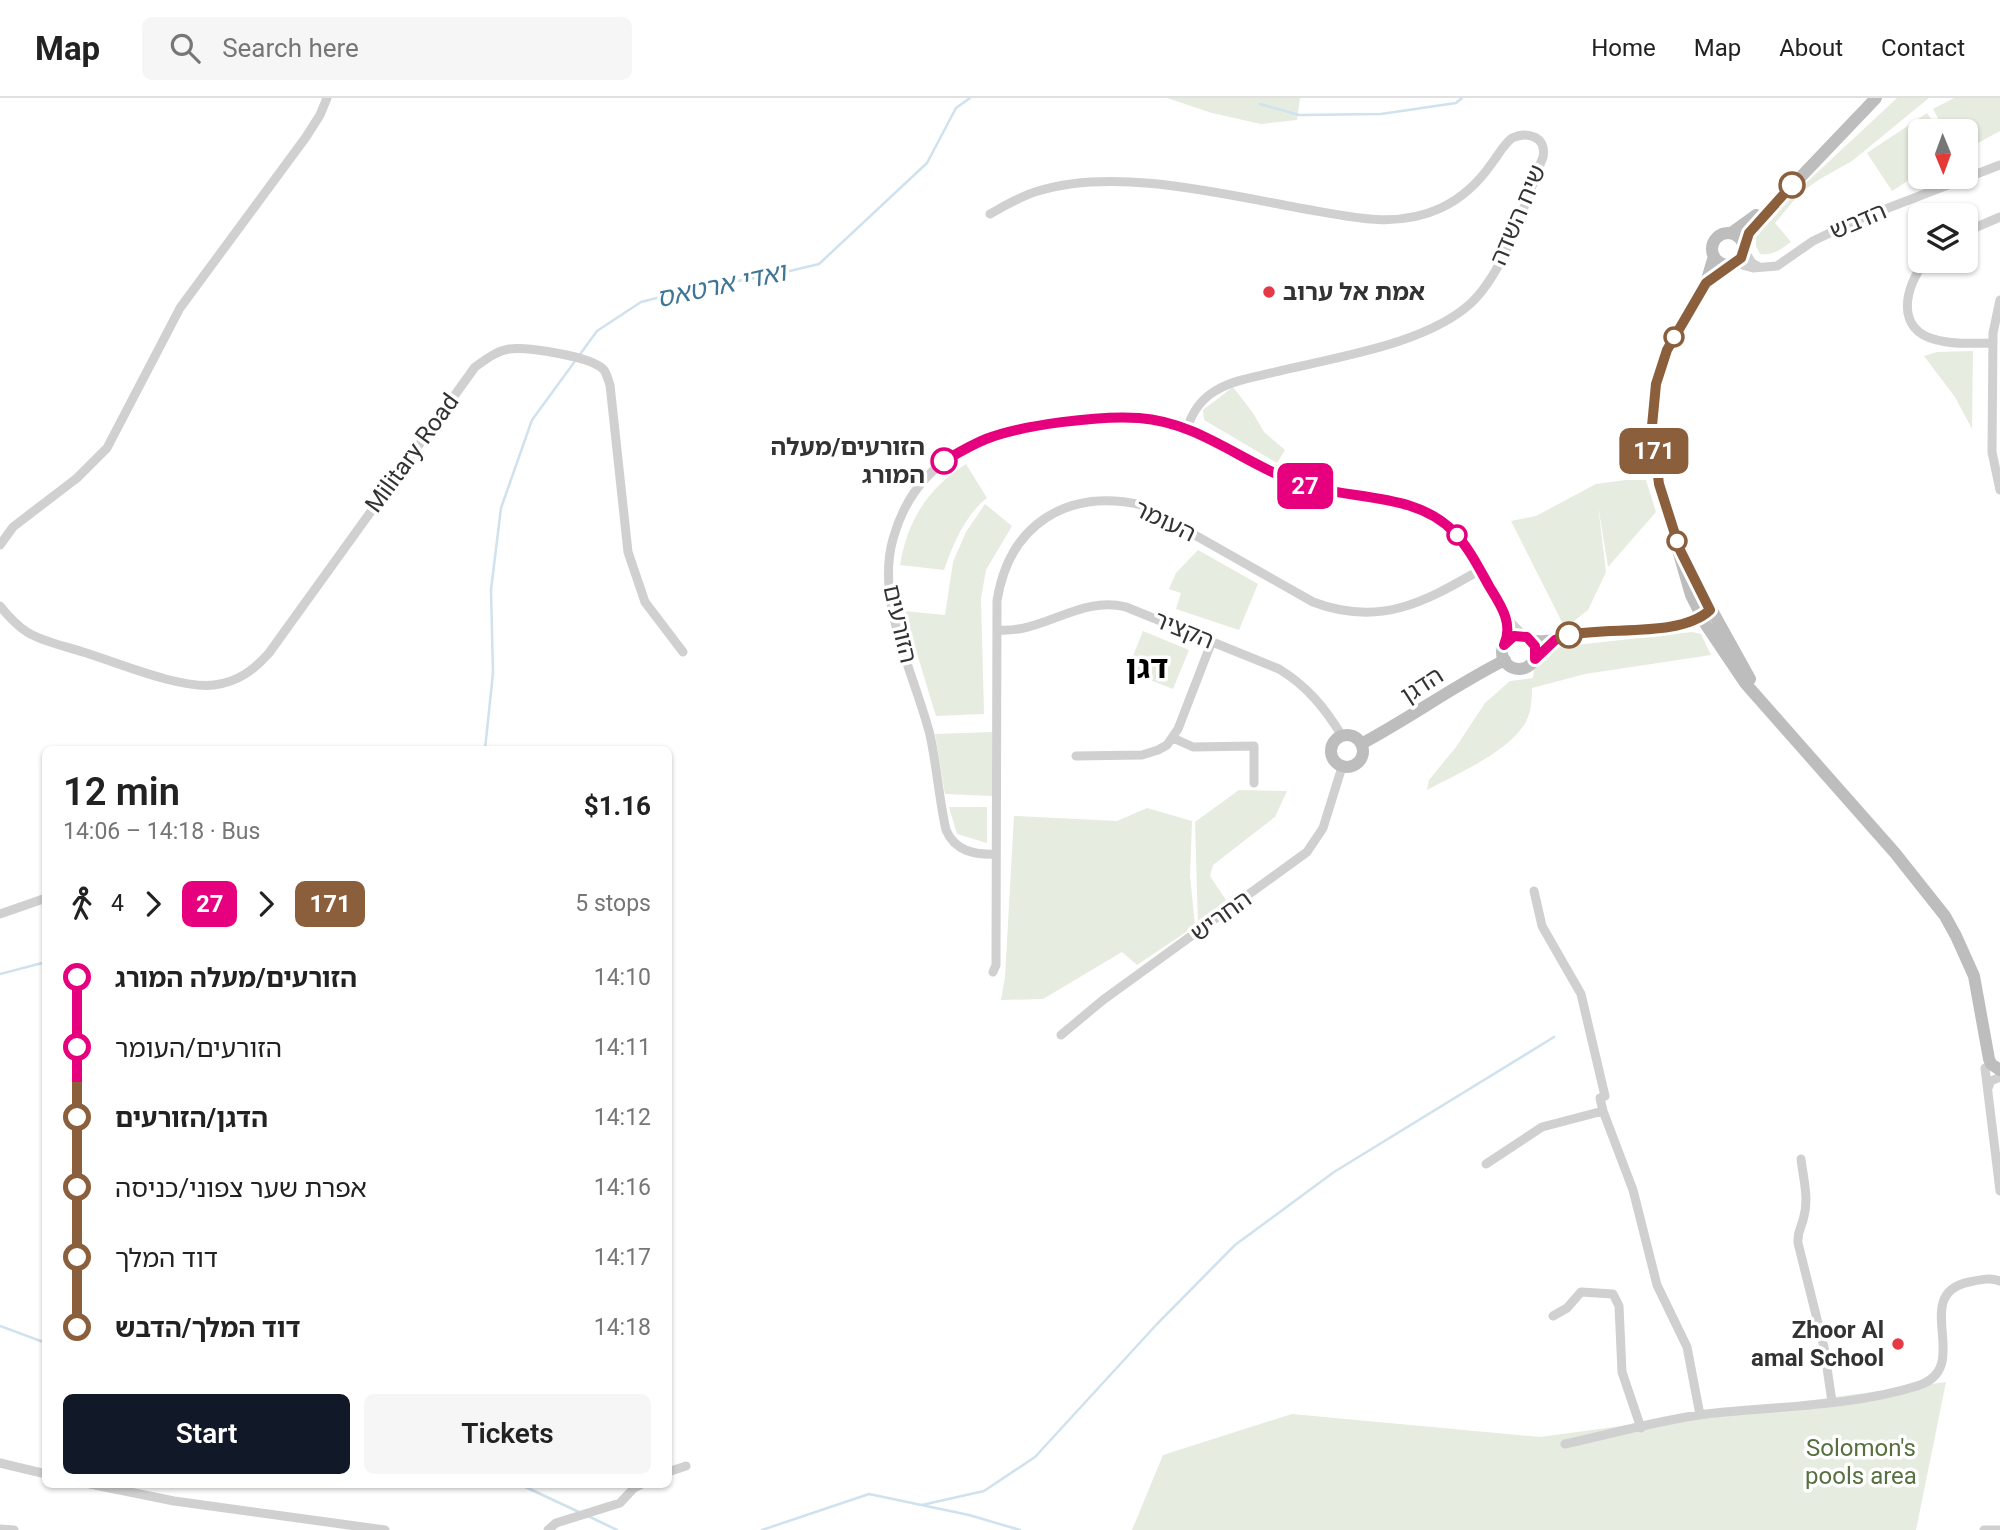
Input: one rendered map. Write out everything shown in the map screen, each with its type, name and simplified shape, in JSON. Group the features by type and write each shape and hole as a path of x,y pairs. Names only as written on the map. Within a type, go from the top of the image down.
{"street":[{"path":"0,545 13,527 77,478 107,448 180,308 306,137 327,98"},
{"path":"1706,283 1741,258 1754,227 1876,98"},
{"name":"שיח השדה","path":"990,214 1025,195 1049,188 1136,182 1187,188 1359,219 1401,220 1429,213 1463,194 1481,178 1512,138 1528,135 1541,141 1543,157 1499,266 1482,291 1461,311 1436,327 1407,339 1226,385 1199,404 1187,429"},
{"name":"הדבש","path":"1761,268 1777,266 1813,241 1857,220 2000,165"},
{"path":"1810,166 1754,217 1731,233 1717,238 1713,245 1714,256 1706,283 1667,350 1656,384 1652,406 1656,464 1691,595 1735,670 1895,853 1945,916 1972,969 1989,1059 1991,1064 2000,1070"},
{"path":"1978,226 2000,217"},
{"path":"1731,233 1739,237 1752,262 1761,268"},
{"path":"1714,256 1721,263 1761,268"},
{"path":"1918,273 1907,299 1909,318 1915,328 1937,341 1993,343"},
{"path":"2000,300 1996,310 1993,343 1992,452 2000,490"},
{"name":"Military Road","path":"0,606 12,620 37,637 159,676 197,685 226,683 242,677 269,653 475,367 507,349 547,351 597,364 606,372 610,385 628,552 645,602 683,652"},
{"name":"הזורעים","path":"996,854 964,850 954,843 946,830 932,746 889,592 888,566 892,541 900,518 919,487 944,461 989,438 1014,431 1108,418 1154,420 1187,429 1296,483 1320,490 1398,503 1424,512 1452,530 1464,543 1504,612 1528,638"},
{"name":"העומר","path":"993,972 996,965 997,601 1001,577 1010,556 1023,538 1039,523 1058,511 1100,500 1121,500 1142,505 1299,594 1342,611 1372,613 1403,608 1435,595 1480,570"},
{"name":"הקציר","path":"997,630 1021,628 1086,606 1111,604 1131,608 1269,664 1298,681 1323,706 1342,736"},
{"path":"1504,612 1508,629 1504,660 1512,667 1528,667 1555,640"},
{"path":"1504,645 1514,636 1545,642 1583,632 1678,625 1703,612"},
{"path":"1528,638 1536,649 1535,659"},
{"path":"1076,756 1148,754 1163,748 1174,738 1212,641"},
{"name":"הדגן","path":"1361,744 1504,660"},
{"path":"1342,736 1354,737 1361,744 1363,751 1360,761 1352,766 1342,766 1334,761 1331,752 1334,742 1342,736"},
{"path":"1174,738 1191,747 1254,746 1254,783"},
{"name":"החריש","path":"1060,1035 1103,1000 1307,852 1323,828 1342,766"},
{"path":"1534,891 1542,926 1581,994 1605,1096 1600,1098 1603,1111 1633,1190 1657,1285 1688,1347 1700,1415"},
{"path":"0,914 42,899"},
{"path":"1945,916 1968,978 1985,1068 2000,1191"},
{"path":"1985,1068 2000,1077"},
{"path":"1988,1088 1992,1081 2000,1077"},
{"path":"1486,1164 1542,1127 1603,1111"},
{"path":"1801,1159 1805,1195 1804,1216 1797,1232 1798,1243 1824,1347 1832,1402"},
{"path":"1565,1444 1700,1415 1832,1402 1917,1387 1931,1380 1941,1368 1945,1353 1941,1321 1942,1301 1952,1289 1964,1283 1994,1279 2000,1281"},
{"path":"1553,1316 1567,1308 1581,1292 1613,1294 1619,1306 1622,1372 1641,1428"},
{"path":"0,1463 42,1473"},
{"path":"672,1471 686,1466"},
{"path":"110,1488 174,1501 385,1530"},
{"path":"548,1530 556,1523 620,1503 634,1488"},
{"path":"0,1529 14,1530"},
{"path":"1984,1530 2000,1530"}],"green space":[{"path":"1167,98 1300,98 1297,120 1261,124 1212,113"},
{"path":"1897,98 1929,98 1852,161 1800,193 1775,223 1791,242 1773,253 1760,254 1756,246 1756,236 1793,195"},
{"path":"1954,98 2000,98 2000,131 1978,143 1978,119 1938,119 1933,109"},
{"path":"1927,113 1931,119 1918,119"},
{"path":"1908,126 1908,181 1892,191 1867,153"},
{"path":"1973,351 1972,429 1955,397 1924,356 1937,352"},
{"path":"1233,387 1264,432 1285,450 1277,463 1204,420 1203,410"},
{"path":"966,464 987,498 966,521 944,570 900,565 908,534 921,507 940,484"},
{"path":"1646,480 1656,512 1608,567 1598,505 1606,572 1588,610 1565,628 1511,521 1536,516 1596,484"},
{"path":"985,504 1012,526 986,570 981,598 984,714 936,716 904,611 945,615 953,562 966,532"},
{"path":"1198,550 1258,584 1239,630 1176,609 1181,593 1169,589 1176,573"},
{"path":"1143,631 1189,650 1173,689 1127,671"},
{"path":"1692,632 1701,634 1711,655 1585,674 1532,688 1528,717 1516,735 1493,754 1427,790 1429,780 1456,747 1485,703 1510,681 1533,678 1534,667 1559,647"},
{"path":"992,732 992,796 945,794 935,734"},
{"path":"1239,790 1287,791 1275,817 1213,865 1210,876 1226,900 1198,924 1195,822"},
{"path":"949,807 987,807 987,843 957,834"},
{"path":"1147,808 1192,821 1190,876 1195,926 1137,965 1122,952 1043,999 1001,1000 1005,977 1014,816 1117,821"},
{"name":"Solomon's pools area","path":"1946,1382 1916,1530 1132,1530 1163,1455 1292,1414 1540,1437"}],"waterway":[{"name":"ואדי ארטאס","path":"485,746 493,673 491,590 501,508 532,420 597,331 641,302 696,288 819,264 927,163 956,108 970,98"},
{"name":"ואדי ארטאס","path":"1260,104 1299,115 1381,114 1456,103 1462,98"},
{"name":"ואדי ארטאס","path":"0,974 42,963"},
{"path":"922,1505 984,1491 1035,1457 1157,1324 1235,1245 1334,1172 1554,1037"},
{"path":"0,1326 42,1342"},
{"path":"528,1488 579,1512"},
{"path":"762,1530 869,1494 969,1515 1020,1530"},
{"path":"588,1516 617,1530"}],"bus line":[{"name":"171","path":"1569,635 1678,625 1702,617 1710,610 1680,550 1659,484 1652,426 1656,384 1667,350 1706,283 1741,258 1749,233 1792,185"},
{"name":"27","path":"944,461 989,438 1014,431 1091,419 1140,418 1180,426 1296,483 1320,490 1398,503 1432,516 1452,530 1464,543 1504,612 1508,629 1504,645 1514,636 1527,637 1535,646 1535,659 1555,640 1569,635"}],"place":[{"name":"אמת אל ערוב","path":"1269,292"},
{"name":"הזורעים/מעלה המורג","path":"944,461"},
{"name":"Zhoor Al amal School","path":"1898,1344"}],"district":[{"name":"דגן","path":"1147,667"}]}
